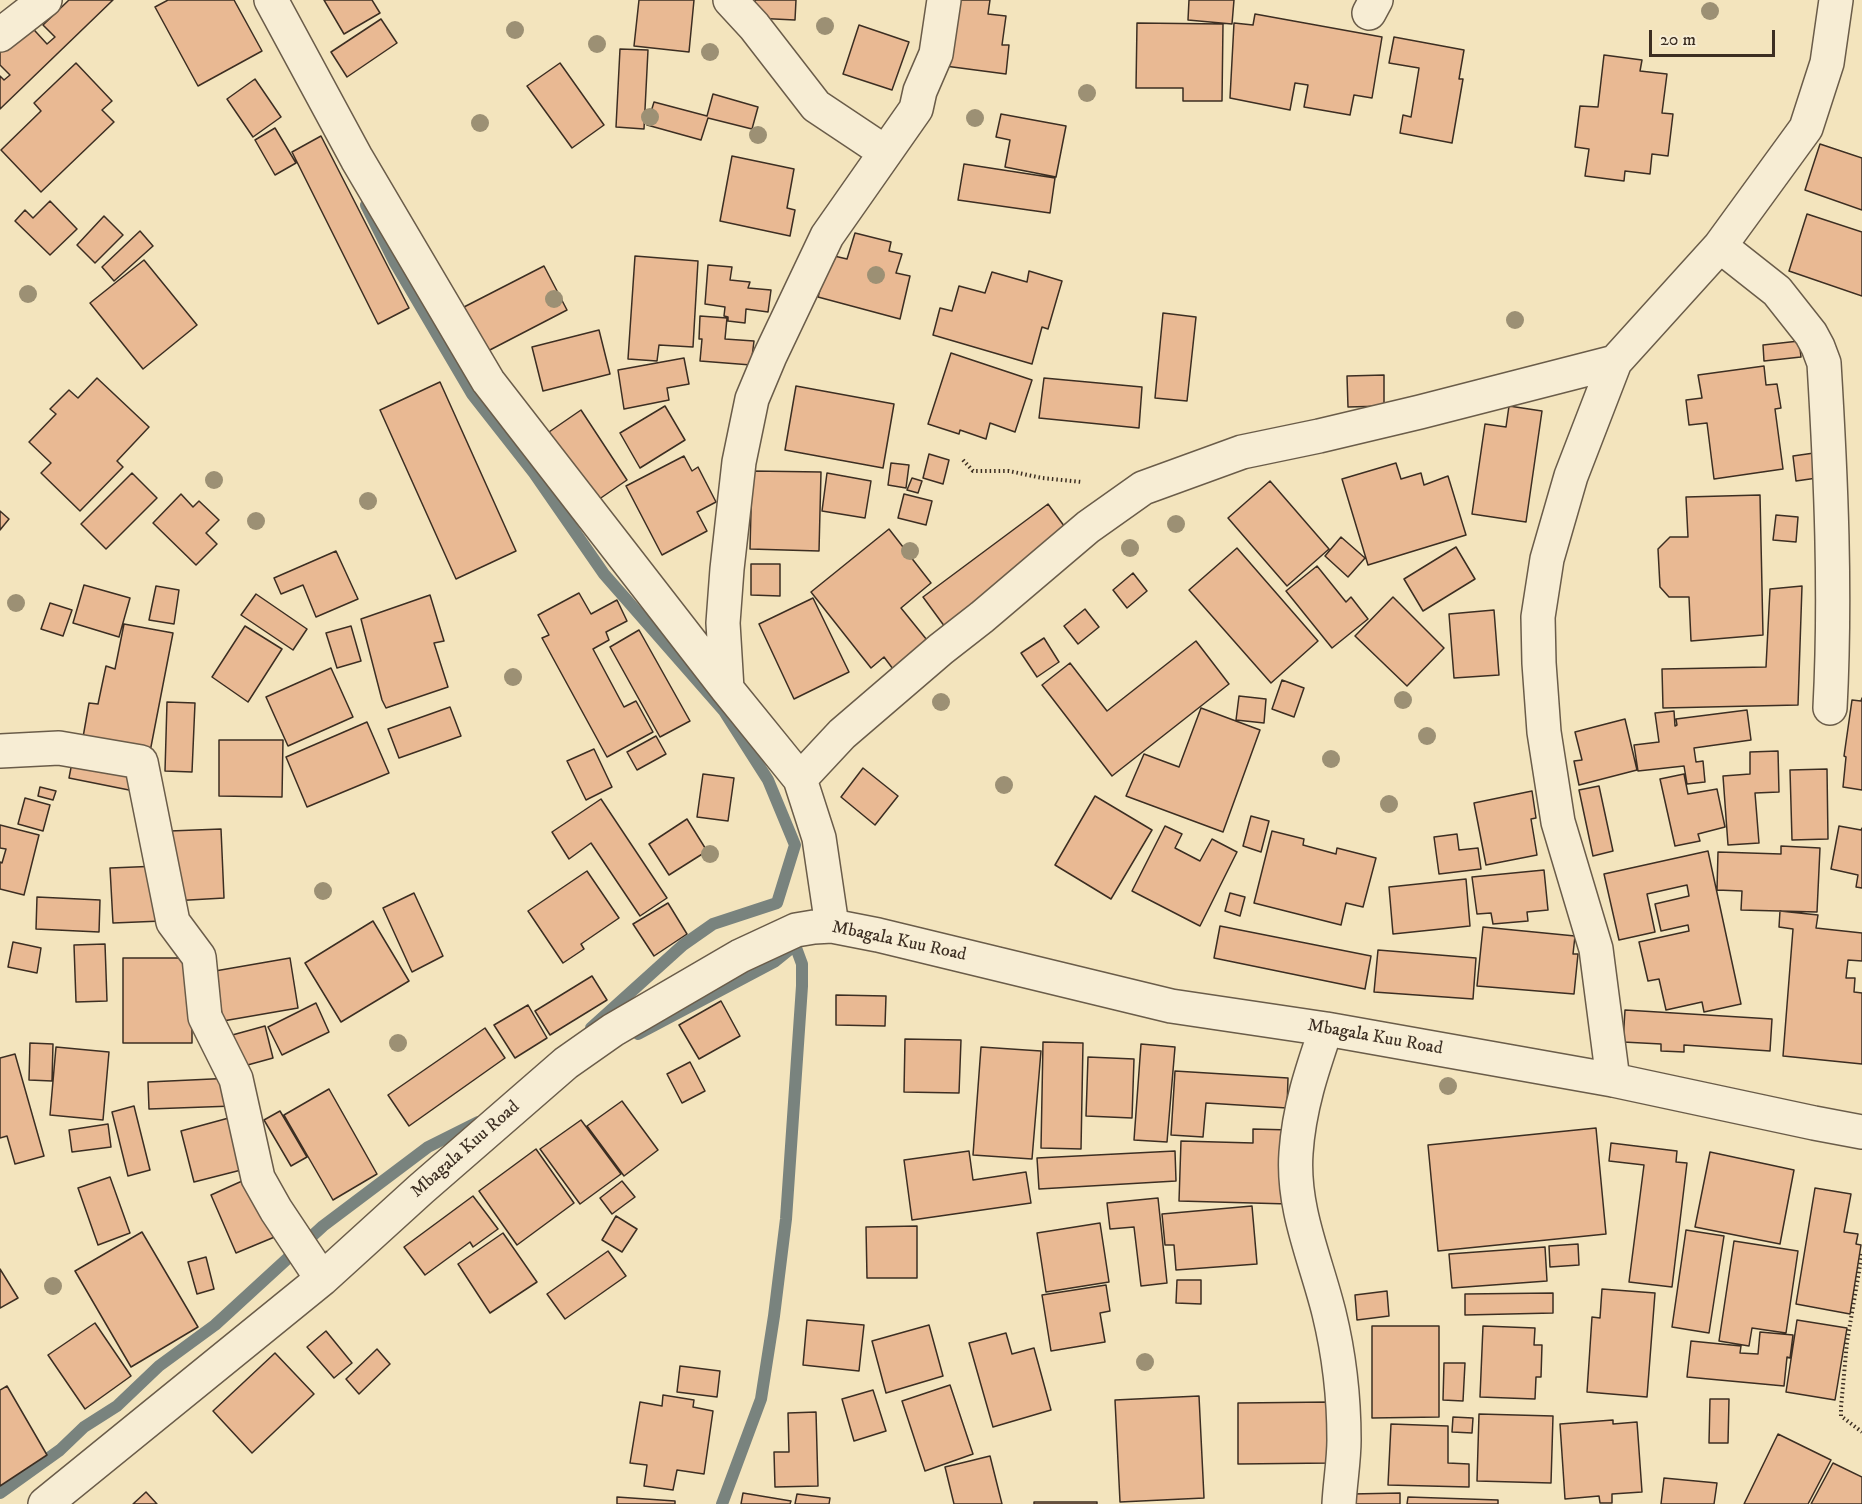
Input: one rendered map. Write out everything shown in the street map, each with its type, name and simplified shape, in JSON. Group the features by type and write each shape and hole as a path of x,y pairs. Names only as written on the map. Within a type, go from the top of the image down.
{"street":[{"path":"0,35 45,0"},
{"path":"271,0 357,159 488,381 727,689 800,779 819,838 832,926"},
{"path":"730,0 754,26 816,106 885,153"},
{"path":"727,689 723,623 727,569 739,462 753,399 770,356 827,236 916,109 920,92 936,54 944,0"},
{"path":"1613,1080 1596,949 1558,822 1544,732 1539,663 1539,617 1547,559 1571,476 1615,362 1720,246 1806,128 1827,63 1836,0"},
{"path":"1720,246 1777,291 1811,334 1824,363 1831,490 1832,666 1830,708"},
{"path":"800,779 842,734 941,649 981,618 1088,526 1143,488 1242,452 1420,412 1615,362"},
{"path":"0,751 59,748 141,762 173,922 199,957 205,1017 236,1079 258,1178 276,1210 322,1279"},
{"name":"Mbagala Kuu Road","path":"45,1504 322,1279 421,1189 566,1064 613,1030 740,956 796,930 832,926 878,935 1171,1006 1326,1029 1613,1080 1814,1124 1862,1132"},
{"path":"1326,1029 1304,1095 1296,1154 1298,1196 1302,1220 1329,1313 1341,1378 1344,1442 1339,1504"}],"path":[{"path":"963,460 973,471 1008,471 1042,478 1143,488"},
{"path":"1862,1254 1846,1342 1841,1407 1841,1416 1862,1432"}],"building":[{"path":"69,0 113,0 0,109 0,76 4,80 10,75 0,65 0,44 25,20 47,44 55,37 43,25"},
{"path":"168,0 234,0 262,51 198,86 155,7"},
{"path":"324,0 372,0 380,13 344,34"},
{"path":"639,0 694,0 689,52 634,46"},
{"path":"755,0 796,0 795,20 754,18"},
{"path":"954,0 990,0 988,14 1006,16 1002,45 1009,45 1006,74 945,66"},
{"path":"1189,0 1234,0 1232,24 1188,20"},
{"path":"1255,14 1382,37 1372,98 1354,95 1350,115 1304,107 1308,85 1295,83 1290,110 1230,98 1234,23 1253,25"},
{"path":"381,19 397,43 347,77 331,52"},
{"path":"1137,23 1223,24 1222,101 1183,101 1183,88 1136,88"},
{"path":"859,25 909,42 892,90 843,74"},
{"path":"1394,37 1464,50 1459,79 1463,79 1452,143 1400,133 1403,115 1411,117 1419,68 1389,63"},
{"path":"620,49 648,50 644,129 616,127"},
{"path":"1604,55 1642,60 1640,71 1667,74 1662,113 1673,114 1668,156 1652,154 1650,174 1625,171 1624,181 1585,176 1589,149 1575,147 1580,106 1598,107"},
{"path":"76,63 112,101 102,110 114,122 41,192 1,150 41,111 34,103"},
{"path":"560,63 604,125 572,148 527,86"},
{"path":"255,79 281,117 253,137 227,99"},
{"path":"713,94 758,107 752,129 708,118 701,140 647,125 654,102 707,116"},
{"path":"1001,114 1066,126 1056,177 1005,167 1010,140 996,137"},
{"path":"275,128 296,163 275,175 255,140"},
{"path":"321,136 409,308 378,324 292,152"},
{"path":"1820,144 1862,158 1862,210 1805,190"},
{"path":"732,156 794,169 787,208 795,210 790,236 720,221"},
{"path":"964,164 1055,178 1050,213 958,200"},
{"path":"50,201 77,229 50,255 15,221 25,210 33,218"},
{"path":"1807,214 1862,232 1862,296 1789,271"},
{"path":"104,216 123,235 95,263 77,245"},
{"path":"140,231 153,246 114,281 102,267"},
{"path":"855,233 891,242 889,251 902,254 896,273 910,276 900,319 818,297 830,255 847,259"},
{"path":"635,256 698,261 693,347 659,345 657,361 628,359"},
{"path":"144,260 197,325 143,369 90,303"},
{"path":"708,265 732,267 730,280 750,282 748,288 771,290 768,312 746,309 745,323 728,321 728,317 724,316 725,307 705,304"},
{"path":"544,266 567,310 486,352 464,307"},
{"path":"1029,271 1062,281 1048,329 1042,327 1032,364 933,335 940,308 952,311 959,286 985,293 992,272 1027,282"},
{"path":"1163,313 1196,317 1187,401 1155,398"},
{"path":"700,316 727,318 725,339 754,341 751,365 700,361 702,339 699,339"},
{"path":"599,330 610,374 543,391 532,347"},
{"path":"1799,341 1801,357 1764,361 1763,345"},
{"path":"951,353 1032,380 1015,432 990,423 986,439 960,430 959,434 928,424"},
{"path":"684,358 689,384 667,388 669,400 624,409 618,370"},
{"path":"1764,366 1766,385 1777,384 1781,408 1775,409 1783,469 1714,479 1707,423 1689,425 1686,400 1702,398 1698,375"},
{"path":"1384,375 1384,406 1348,407 1347,376"},
{"path":"97,378 149,427 117,461 123,467 80,511 41,473 51,463 29,442 56,414 50,409 69,390 78,398"},
{"path":"1044,378 1142,387 1139,428 1039,418"},
{"path":"440,382 516,551 456,579 380,410"},
{"path":"796,386 894,404 883,468 785,450"},
{"path":"665,406 685,440 640,468 620,433"},
{"path":"1509,406 1542,411 1526,522 1472,514 1485,424 1506,427"},
{"path":"581,410 627,480 595,502 549,432"},
{"path":"1821,452 1824,477 1796,481 1793,456"},
{"path":"929,454 949,460 943,484 923,478"},
{"path":"684,456 692,471 698,467 716,502 697,512 707,531 662,555 626,486"},
{"path":"891,463 909,465 906,488 888,485"},
{"path":"1396,463 1401,479 1421,473 1424,485 1448,476 1466,535 1368,565 1342,479"},
{"path":"752,471 821,472 819,551 750,549"},
{"path":"132,473 157,498 106,549 81,524"},
{"path":"827,473 871,481 865,518 822,511"},
{"path":"912,478 922,481 918,493 907,490"},
{"path":"1270,481 1329,549 1287,586 1228,518"},
{"path":"181,494 193,507 199,501 219,520 206,533 217,544 196,565 153,523"},
{"path":"904,494 932,501 926,525 898,518"},
{"path":"1760,495 1763,635 1691,641 1689,597 1669,597 1660,587 1658,549 1670,537 1688,537 1686,497"},
{"path":"1048,504 1070,534 945,627 923,597"},
{"path":"0,511 9,519 0,530"},
{"path":"1776,515 1798,517 1796,542 1773,540"},
{"path":"889,529 931,583 901,608 931,645 896,673 884,657 871,668 811,592"},
{"path":"1341,537 1365,558 1348,577 1325,556"},
{"path":"1456,547 1475,579 1423,611 1404,579"},
{"path":"1237,548 1318,641 1271,683 1189,590"},
{"path":"336,551 358,599 316,617 303,585 281,594 274,578"},
{"path":"751,564 780,564 780,596 751,595"},
{"path":"1317,566 1346,602 1351,597 1368,619 1332,648 1286,591"},
{"path":"1133,573 1147,591 1127,608 1113,590"},
{"path":"84,585 130,598 119,637 73,623"},
{"path":"156,586 179,590 174,624 149,620"},
{"path":"1802,586 1798,705 1663,708 1662,669 1766,667 1770,589"},
{"path":"579,593 591,614 617,600 627,621 606,632 609,640 593,649 624,707 636,701 653,732 607,757 542,638 549,635 538,615"},
{"path":"256,594 307,629 293,650 241,615"},
{"path":"430,595 444,641 434,643 448,687 386,708 361,619"},
{"path":"1393,597 1444,648 1407,686 1355,636"},
{"path":"813,598 849,672 794,699 759,624"},
{"path":"50,603 72,610 63,636 41,629"},
{"path":"1085,609 1099,627 1078,644 1064,626"},
{"path":"1494,610 1499,675 1454,678 1449,614"},
{"path":"124,624 173,633 149,757 82,743 89,703 98,704 106,666 115,669"},
{"path":"245,626 282,649 248,702 212,677"},
{"path":"351,626 361,661 337,668 326,633"},
{"path":"639,630 690,721 660,737 610,647"},
{"path":"1044,638 1059,662 1037,677 1021,653"},
{"path":"1196,641 1229,684 1112,776 1042,685 1070,663 1107,711"},
{"path":"331,668 353,717 288,746 266,697"},
{"path":"1282,680 1304,688 1294,717 1272,709"},
{"path":"1239,696 1266,699 1264,723 1236,720"},
{"path":"1862,698 1862,790 1843,787 1846,757 1844,756 1852,700 1861,701"},
{"path":"167,702 195,703 192,772 165,771"},
{"path":"450,707 461,736 399,758 388,729"},
{"path":"1201,708 1260,730 1223,832 1126,796 1144,754 1179,767"},
{"path":"1747,710 1751,740 1694,748 1696,762 1703,761 1705,782 1687,784 1684,766 1638,771 1634,745 1659,742 1655,713 1674,711 1675,726 1677,725 1676,719"},
{"path":"1625,719 1637,770 1579,785 1574,761 1582,760 1575,732"},
{"path":"367,722 389,773 307,807 286,757"},
{"path":"656,736 666,754 637,770 627,752"},
{"path":"219,740 283,740 282,797 219,796"},
{"path":"594,749 612,787 586,800 567,761"},
{"path":"1778,751 1779,792 1755,793 1759,843 1728,845 1723,776 1750,774 1750,752"},
{"path":"74,752 139,764 134,791 69,778"},
{"path":"863,768 898,796 875,825 841,797"},
{"path":"1827,769 1828,839 1792,840 1790,770"},
{"path":"703,774 734,778 728,821 697,817"},
{"path":"1684,774 1688,794 1717,789 1725,827 1698,834 1700,841 1675,846 1660,779"},
{"path":"1599,786 1613,851 1593,856 1579,790"},
{"path":"40,787 56,791 53,800 38,796"},
{"path":"1532,791 1536,818 1531,819 1537,855 1486,865 1474,803"},
{"path":"1095,796 1152,830 1111,899 1055,865"},
{"path":"25,798 50,805 43,831 18,824"},
{"path":"601,799 667,898 640,916 591,843 569,859 552,832"},
{"path":"1251,816 1269,821 1261,852 1243,846"},
{"path":"687,819 707,851 669,875 649,844"},
{"path":"0,825 39,835 24,895 0,889 0,862 2,863 6,849 0,848"},
{"path":"1165,826 1182,834 1175,848 1200,861 1212,839 1237,852 1200,926 1132,891"},
{"path":"1839,826 1861,830 1862,828 1862,888 1856,887 1858,875 1831,869"},
{"path":"221,829 224,898 172,901 170,831"},
{"path":"1272,831 1304,839 1303,845 1336,854 1337,848 1376,858 1363,907 1346,903 1341,925 1254,903"},
{"path":"1457,834 1459,850 1478,848 1481,869 1439,874 1434,837"},
{"path":"1781,846 1820,848 1817,912 1741,910 1742,891 1717,890 1718,852 1781,854"},
{"path":"1708,851 1741,1004 1704,1012 1702,1002 1666,1010 1659,979 1648,981 1639,942 1689,931 1688,925 1661,931 1655,904 1689,896 1687,885 1647,894 1655,932 1619,940 1604,874"},
{"path":"159,866 162,921 113,923 110,868"},
{"path":"1544,870 1548,910 1527,912 1528,921 1493,924 1491,913 1477,914 1472,877"},
{"path":"587,871 619,918 581,944 584,949 563,963 528,911"},
{"path":"1466,879 1470,926 1393,934 1389,887"},
{"path":"414,893 443,956 412,972 383,908"},
{"path":"1230,893 1245,897 1240,916 1225,911"},
{"path":"37,897 100,900 99,932 36,929"},
{"path":"668,903 687,934 654,956 633,924"},
{"path":"1780,911 1818,915 1816,928 1862,933 1862,961 1848,960 1846,978 1855,978 1854,992 1862,993 1862,1064 1783,1056 1793,929 1779,927"},
{"path":"373,921 409,981 341,1022 305,963"},
{"path":"1220,926 1371,956 1365,989 1214,958"},
{"path":"1483,927 1575,936 1573,954 1578,954 1574,994 1477,986"},
{"path":"13,942 41,948 37,973 8,967"},
{"path":"105,944 107,1001 76,1002 74,945"},
{"path":"1378,950 1476,958 1473,999 1374,992"},
{"path":"123,958 192,958 192,1043 123,1043"},
{"path":"290,958 298,1008 223,1021 215,971"},
{"path":"592,976 607,1000 550,1035 535,1011"},
{"path":"836,995 886,996 885,1026 836,1025"},
{"path":"721,1001 740,1036 699,1059 679,1025"},
{"path":"316,1003 329,1032 282,1055 268,1027"},
{"path":"528,1005 547,1038 515,1058 494,1025"},
{"path":"1625,1010 1772,1019 1770,1051 1684,1045 1684,1052 1661,1051 1661,1044 1623,1042"},
{"path":"265,1026 273,1058 233,1069 225,1037"},
{"path":"485,1028 505,1058 409,1126 388,1095"},
{"path":"905,1039 961,1040 959,1093 904,1092"},
{"path":"1043,1042 1083,1043 1081,1149 1041,1148"},
{"path":"30,1043 53,1044 52,1081 29,1080"},
{"path":"1141,1044 1175,1047 1167,1142 1134,1140"},
{"path":"56,1047 109,1052 103,1120 50,1115"},
{"path":"981,1047 1041,1051 1032,1159 973,1155"},
{"path":"15,1054 44,1156 15,1164 7,1136 0,1138 0,1058"},
{"path":"1088,1057 1134,1059 1132,1118 1086,1116"},
{"path":"690,1062 705,1091 682,1103 667,1074"},
{"path":"1175,1071 1288,1078 1287,1108 1206,1103 1203,1137 1171,1135"},
{"path":"233,1078 233,1106 149,1109 148,1082"},
{"path":"329,1089 377,1174 333,1200 284,1115"},
{"path":"622,1101 658,1150 624,1176 587,1126"},
{"path":"134,1106 150,1170 128,1176 112,1112"},
{"path":"280,1111 307,1157 291,1166 264,1120"},
{"path":"236,1116 249,1168 194,1182 181,1131"},
{"path":"581,1120 621,1174 580,1204 540,1149"},
{"path":"108,1124 111,1147 72,1152 69,1130"},
{"path":"1596,1128 1606,1234 1438,1251 1428,1145"},
{"path":"1253,1129 1291,1130 1289,1204 1179,1201 1181,1141 1253,1143"},
{"path":"1611,1143 1677,1151 1676,1162 1687,1163 1672,1287 1629,1282 1644,1165 1609,1161"},
{"path":"536,1149 574,1203 517,1245 479,1191"},
{"path":"969,1151 973,1180 1026,1172 1031,1203 912,1220 904,1160"},
{"path":"1175,1151 1176,1181 1039,1189 1037,1158"},
{"path":"1710,1152 1794,1170 1780,1244 1695,1227"},
{"path":"110,1177 130,1233 98,1245 78,1188"},
{"path":"251,1177 277,1236 236,1253 211,1195"},
{"path":"622,1181 635,1197 612,1214 600,1198"},
{"path":"1815,1188 1851,1194 1844,1232 1858,1234 1856,1244 1861,1245 1850,1314 1796,1304"},
{"path":"473,1196 498,1229 473,1247 470,1242 425,1275 404,1247"},
{"path":"1158,1198 1167,1283 1141,1286 1134,1227 1110,1229 1107,1203"},
{"path":"1252,1206 1257,1264 1176,1270 1174,1245 1165,1245 1162,1214"},
{"path":"616,1216 637,1229 622,1252 602,1240"},
{"path":"1100,1223 1109,1282 1046,1292 1037,1233"},
{"path":"917,1226 917,1278 867,1278 866,1227"},
{"path":"1686,1230 1724,1236 1709,1333 1672,1327"},
{"path":"142,1232 198,1327 131,1367 75,1271"},
{"path":"503,1233 537,1282 490,1313 458,1264"},
{"path":"1734,1241 1798,1251 1786,1333 1752,1328 1749,1346 1719,1341"},
{"path":"1578,1244 1579,1265 1550,1267 1549,1246"},
{"path":"1545,1247 1547,1281 1452,1288 1449,1254"},
{"path":"608,1251 626,1276 565,1319 547,1294"},
{"path":"206,1257 214,1289 197,1294 188,1262"},
{"path":"0,1269 18,1298 0,1308"},
{"path":"1177,1280 1201,1280 1201,1304 1176,1303"},
{"path":"1106,1285 1110,1311 1100,1313 1105,1342 1051,1351 1042,1295"},
{"path":"1602,1289 1655,1293 1647,1397 1587,1392 1592,1317 1600,1318"},
{"path":"1387,1291 1389,1316 1357,1320 1355,1295"},
{"path":"1553,1293 1553,1313 1465,1315 1465,1294"},
{"path":"807,1320 864,1325 859,1371 803,1365"},
{"path":"1797,1320 1847,1328 1835,1400 1786,1392"},
{"path":"95,1323 131,1376 85,1409 48,1355"},
{"path":"929,1325 943,1376 886,1393 872,1341"},
{"path":"1372,1326 1439,1326 1439,1417 1372,1418"},
{"path":"1483,1326 1535,1328 1534,1345 1542,1345 1541,1377 1536,1377 1535,1399 1480,1397"},
{"path":"326,1331 352,1363 334,1378 307,1347"},
{"path":"1760,1332 1793,1335 1790,1358 1787,1357 1784,1386 1687,1377 1691,1341 1741,1346 1740,1353 1758,1354"},
{"path":"1006,1333 1012,1354 1034,1348 1051,1410 993,1427 969,1343"},
{"path":"377,1349 390,1364 359,1394 346,1379"},
{"path":"275,1353 314,1394 252,1453 213,1411"},
{"path":"1444,1363 1465,1363 1463,1401 1443,1400"},
{"path":"680,1366 720,1371 717,1397 677,1392"},
{"path":"950,1385 973,1454 925,1471 902,1401"},
{"path":"7,1386 47,1455 0,1486 0,1390"},
{"path":"873,1390 886,1431 854,1441 842,1399"},
{"path":"663,1395 694,1400 693,1407 713,1411 704,1474 677,1470 673,1490 644,1486 647,1465 630,1463 640,1402 662,1406"},
{"path":"1199,1396 1204,1498 1120,1502 1115,1400"},
{"path":"1710,1399 1729,1399 1728,1443 1709,1443"},
{"path":"1331,1402 1331,1463 1238,1464 1238,1403"},
{"path":"816,1412 818,1486 775,1487 774,1452 789,1452 788,1413"},
{"path":"1479,1414 1553,1416 1551,1483 1477,1481"},
{"path":"1453,1417 1473,1418 1472,1433 1452,1432"},
{"path":"1613,1420 1613,1424 1637,1422 1642,1492 1612,1494 1612,1503 1600,1503 1599,1496 1565,1499 1560,1424"},
{"path":"1391,1424 1448,1426 1448,1463 1469,1464 1469,1487 1388,1485"},
{"path":"1778,1434 1831,1460 1808,1504 1744,1504"},
{"path":"990,1456 1002,1504 954,1504 945,1467"},
{"path":"1833,1463 1862,1477 1862,1504 1811,1504"},
{"path":"1664,1478 1717,1483 1714,1504 1661,1504"},
{"path":"146,1492 157,1504 133,1504"},
{"path":"743,1493 791,1501 790,1504 741,1504"},
{"path":"1400,1493 1400,1504 1352,1504 1352,1494"},
{"path":"797,1494 830,1498 829,1504 795,1504"},
{"path":"617,1497 675,1501 675,1504 617,1504"},
{"path":"1408,1497 1498,1500 1498,1504 1407,1504"},
{"path":"1034,1502 1097,1502 1097,1504 1034,1504"}],"waterway":[{"path":"366,205 395,263 472,394 534,473 604,574 724,711 768,780 795,845 777,903 713,924 683,945 591,1028"},
{"path":"638,1034 774,962 795,945 802,964 802,986 786,1219 774,1316 761,1399 722,1504"},
{"path":"0,1493 60,1450 84,1427 117,1406 159,1366 215,1325 323,1226 428,1147 478,1122"}]}
